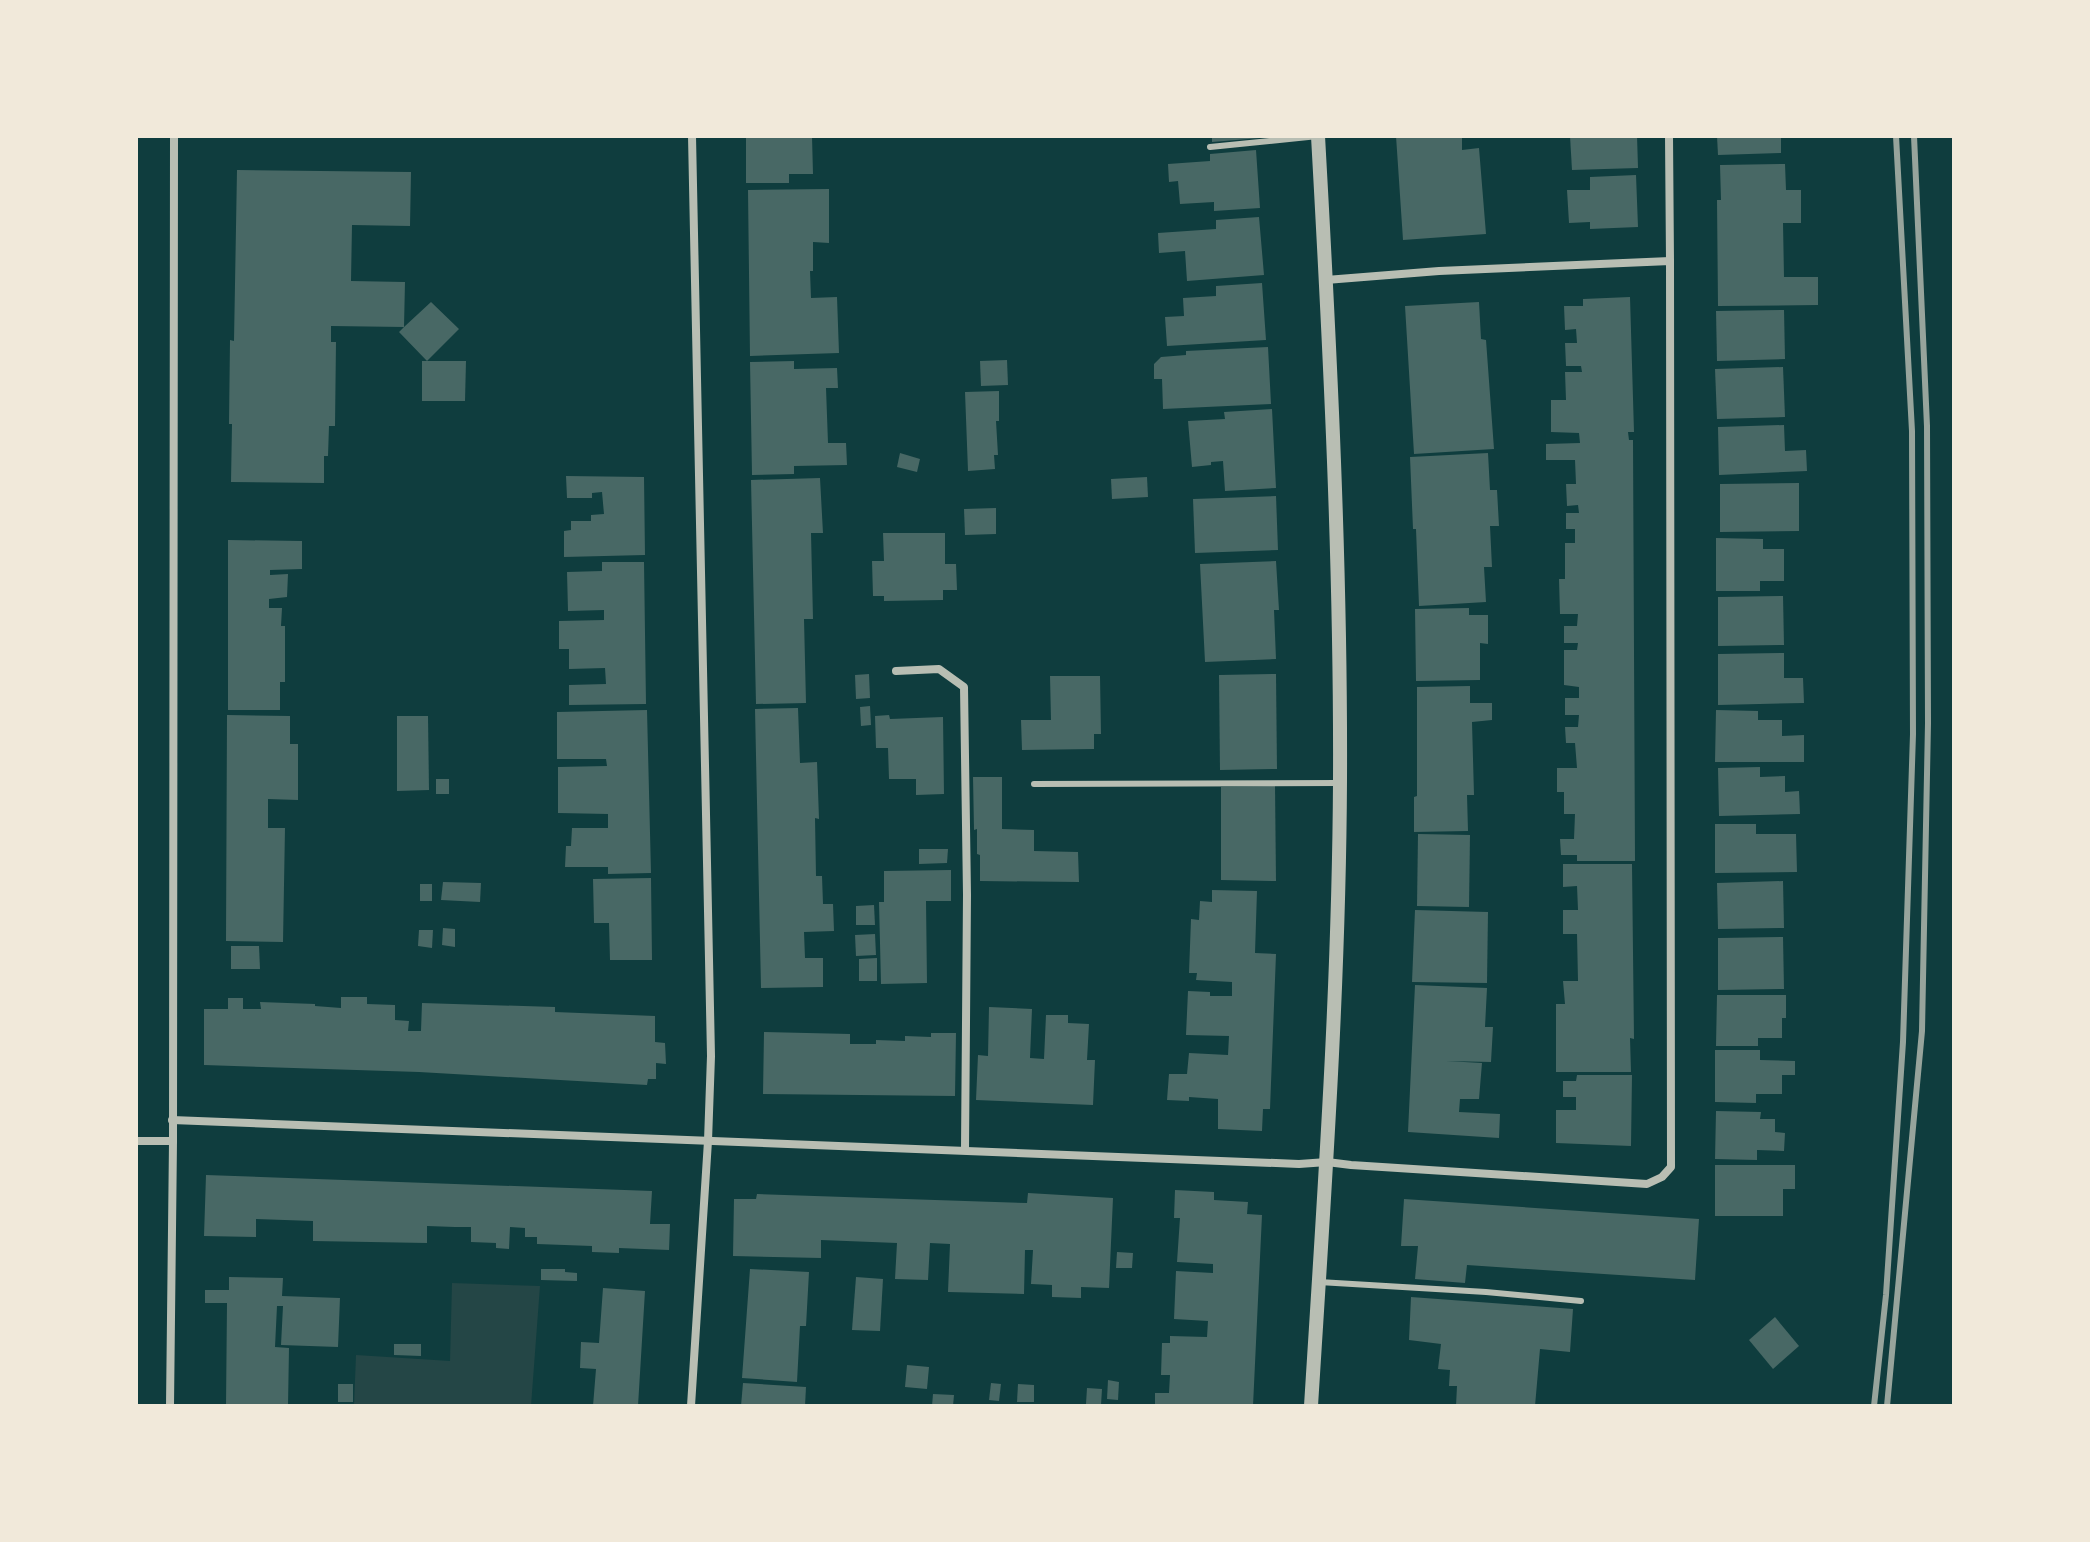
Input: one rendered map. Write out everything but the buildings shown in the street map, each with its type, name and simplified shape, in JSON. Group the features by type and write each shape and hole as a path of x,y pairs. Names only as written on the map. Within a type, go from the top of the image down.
{"street":[{"path":"170,1406 174,136"},
{"path":"691,1406 708,1141 710,1000 692,136"},
{"path":"1311,1406 1327,1162 1340,783 1337,522 1318,136"},
{"path":"172,1120 1299,1164 1327,1162 1647,1184 1662,1177 1671,1167 1669,136"},
{"path":"1326,280 1439,271 1670,261"},
{"path":"896,671 939,669 964,687 967,895 965,1150"},
{"path":"136,1141 173,1141"}],"lane":[{"path":"1210,147 1318,136"},
{"path":"1034,784 1340,783"},
{"path":"1319,1282 1581,1301"}],"shaded area":[{"path":"452,1283 540,1286 531,1406 354,1406 356,1355 450,1361"}],"railway":[{"path":"1874,1406 1886,1295 1903,1042 1913,734 1912,431 1896,136"},
{"path":"1887,1406 1922,1031 1928,723 1927,426 1914,136"}]}
